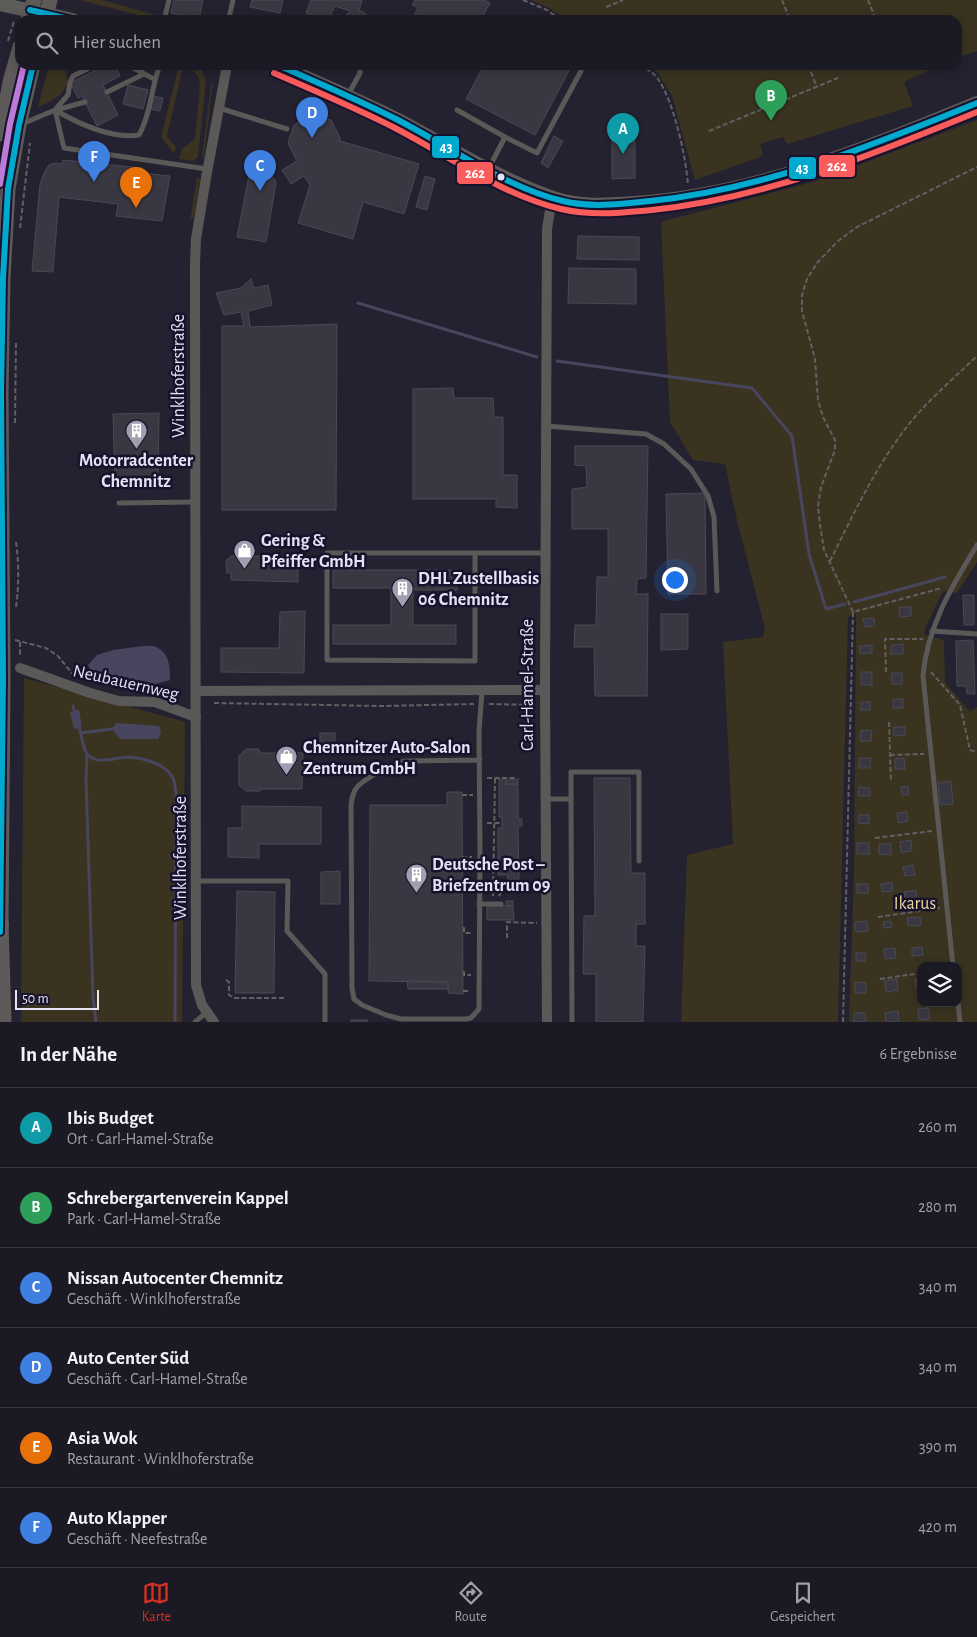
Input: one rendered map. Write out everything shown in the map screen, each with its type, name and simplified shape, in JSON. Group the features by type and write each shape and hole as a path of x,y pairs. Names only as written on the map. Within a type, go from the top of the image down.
{"main road":[{"path":"0,4 28,10 47,11"},
{"path":"0,134 10,78 13,47"},
{"path":"4,1022 1,928 3,679 2,338 8,188 19,125 32,70"},
{"path":"289,70 398,120 489,169 552,198 567,202 602,206 660,202 689,197 726,190 808,169 977,103"}],"street":[{"name":"Winklhoferstraße","path":"214,1022 202,1005 196,985 195,264 196,239 207,169 227,70"},
{"name":"Carl-Hamel-Straße","path":"547,1022 545,690 547,229 552,198"},
{"name":"Neubauernweg","path":"20,668 79,690 119,701 155,702 196,717"},
{"path":"196,690 545,690"}],"lane":[{"path":"165,15 169,0"},
{"path":"230,15 233,0"},
{"path":"55,110 68,95 73,76 85,70"},
{"path":"137,70 154,80"},
{"path":"55,110 97,130 127,136 139,135 144,126 158,70"},
{"path":"348,96 360,70"},
{"path":"457,110 537,153 581,71"},
{"path":"107,92 144,74"},
{"path":"19,125 55,110 85,102"},
{"path":"219,108 287,129"},
{"path":"55,110 64,148 207,169"},
{"path":"489,169 505,137"},
{"path":"546,426 646,434 664,444 691,470 708,496 714,517 717,591"},
{"path":"119,503 195,502"},
{"path":"953,962 923,676 932,631 952,587 977,545"},
{"path":"475,553 476,661 327,660 327,554 546,552"},
{"path":"932,631 977,634"},
{"path":"480,760 405,761 395,764 370,778 358,786 353,794 351,805 351,972 354,999 375,1011 401,1019 466,1019 471,1018 476,1013 480,1005 480,760 479,732 482,690"},
{"path":"572,1022 571,772 639,772 639,861"},
{"path":"546,799 571,799"},
{"path":"196,881 288,881 287,931 325,974 325,1022"},
{"path":"479,904 501,904"},
{"path":"958,1007 960,1022"},
{"path":"195,1022 207,1012"}],"path":[{"path":"523,0 554,15"},
{"path":"606,7 623,0"},
{"path":"782,0 789,15"},
{"path":"868,0 874,15"},
{"path":"649,70 658,80 672,111 685,162 689,197"},
{"path":"810,70 817,87"},
{"path":"709,130 838,78"},
{"path":"20,229 33,119"},
{"path":"843,1022 852,612 824,550 818,506 820,487 835,450 835,440 823,417 818,400 815,359 802,311 802,295 817,263 838,241 857,227 977,167"},
{"path":"15,430 16,341"},
{"path":"830,560 878,471 900,436 936,396 977,356"},
{"path":"16,539 18,590 16,610"},
{"path":"852,612 952,587"},
{"path":"15,633 15,648"},
{"path":"886,672 886,639 918,638 929,640"},
{"path":"15,640 46,648 58,656 74,675 79,690"},
{"path":"924,664 960,706 970,750 977,752"},
{"path":"196,702 382,706 546,705"},
{"path":"889,722 891,782"},
{"path":"890,755 932,754"},
{"path":"494,904 495,778"},
{"path":"462,795 475,795"},
{"path":"874,838 938,830"},
{"path":"462,857 475,857"},
{"path":"494,884 514,882 514,880"},
{"path":"494,904 507,883"},
{"path":"878,917 946,907"},
{"path":"507,938 507,922 547,923"},
{"path":"880,979 917,974"},
{"path":"226,980 229,982 229,995 234,998 286,998"}],"green space":[{"path":"80,0 102,0 156,15 138,15"},
{"path":"531,0 977,0 977,51 962,56 962,15 560,15"},
{"path":"48,70 65,70 66,87 58,96 38,107"},
{"path":"178,70 182,70 167,136 176,147 174,154 161,137"},
{"path":"191,70 201,70 206,81 198,157 193,161 179,159 182,149 195,139 200,85 195,73"},
{"path":"656,70 929,70 904,82 913,106 787,144 783,137 760,144 763,156 695,180 672,96"},
{"path":"213,82 204,157 202,157 211,85"},
{"name":"Ikarus","path":"977,120 977,562 957,593 943,591 927,624 924,635 944,640 945,682 970,712 977,707 977,1022 849,1022 854,874 856,614 848,617 838,1022 681,1022 687,855 733,844 723,642 763,637 765,628 738,525 725,464 693,460 670,422 661,222 816,181"},
{"path":"197,177 200,180 194,217 190,221"},
{"path":"24,678 185,722 182,1022 21,1022"}],"shaded area":[{"path":"155,646 164,653 169,666 170,680 148,686 124,687 94,677 88,665 97,655 113,650"},
{"path":"79,710 82,727 74,729 70,712"},
{"path":"116,723 159,726 161,733 158,739 120,739 112,729"}],"building":[{"path":"174,0 203,0 200,15 171,13"},
{"path":"252,0 283,0 280,13 250,7"},
{"path":"311,0 362,0 359,11 364,12 366,15 346,15 350,11 335,6 330,15 310,15 306,13"},
{"path":"415,0 484,0 490,3 484,15 414,15 418,8 412,5"},
{"path":"96,70 117,70 120,76 103,85 118,115 97,126 82,96 78,98 70,83"},
{"path":"481,70 569,70 535,135 466,99"},
{"path":"128,85 148,90 143,109 123,104"},
{"path":"153,96 163,98 160,111 150,109"},
{"path":"311,115 331,120 340,141 419,164 404,214 363,202 353,239 298,223 310,185 304,176 291,184 282,170 297,161 288,143 294,125"},
{"path":"612,129 635,129 635,178 612,179"},
{"path":"554,136 563,141 548,168 541,163"},
{"path":"63,160 142,168 141,173 170,176 162,221 116,216 118,204 59,197 53,272 32,271 40,185 49,165 55,163 62,164"},
{"path":"250,170 270,173 276,182 266,242 237,237"},
{"path":"425,176 435,179 427,210 416,207"},
{"path":"578,236 639,237 639,260 577,259"},
{"path":"569,268 636,269 636,304 568,303"},
{"path":"251,279 254,288 268,285 272,305 248,311 250,327 337,324 336,510 222,510 222,326 244,326 241,312 224,315 216,293 241,288"},
{"path":"453,388 454,398 493,398 494,417 503,417 503,475 517,475 517,508 496,507 496,499 413,499 413,389"},
{"name":"Motorradcenter Chemnitz","path":"159,413 158,484 115,485 113,414"},
{"path":"575,446 648,446 646,578 637,579 636,594 648,594 647,696 595,696 594,647 574,647 575,625 596,625 597,577 608,577 608,529 572,529 572,489 587,487 586,466 575,465"},
{"path":"705,493 706,594 668,594 666,494"},
{"path":"231,556 289,556 290,568 298,567 298,582 231,580 231,573 227,573 226,561"},
{"name":"DHL Zustellbasis 06 Chemnitz","path":"333,570 457,570 457,590 413,590 413,625 456,625 456,644 333,644 333,625 391,625 391,588 333,588"},
{"path":"963,595 974,595 974,625 964,625"},
{"path":"899,607 911,607 911,616 900,617"},
{"path":"305,611 304,673 221,672 221,648 279,648 280,612"},
{"path":"661,614 688,614 688,649 661,650"},
{"path":"874,618 875,626 865,627 863,619"},
{"path":"973,640 975,694 967,694 966,686 957,686 956,641"},
{"path":"903,644 903,654 891,654 891,645"},
{"path":"872,645 872,653 860,654 860,646"},
{"path":"861,672 872,672 872,685 861,685"},
{"path":"892,673 902,673 902,684 892,684"},
{"path":"893,699 903,699 903,708 893,708"},
{"path":"861,702 870,702 870,710 861,710"},
{"path":"893,727 905,727 905,735 894,736"},
{"path":"861,730 872,731 871,741 860,741"},
{"path":"320,733 335,733 335,752 320,752"},
{"path":"246,749 258,749 260,753 303,753 302,789 246,791 239,785 239,756"},
{"path":"859,758 871,758 870,768 859,768"},
{"path":"904,758 905,769 895,769 895,759"},
{"path":"594,778 630,778 631,873 645,873 645,924 636,924 636,946 645,946 643,1022 596,1022 596,974 583,974 584,916 595,916"},
{"path":"499,779 506,780 506,784 518,784 518,818 522,819 522,826 518,826 519,880 508,880 507,875 498,875 498,828 502,828 502,817 499,817"},
{"path":"518,779 518,784 506,784 506,780"},
{"path":"951,781 953,804 940,805 938,783"},
{"path":"908,786 909,795 902,795 901,787"},
{"path":"859,787 870,788 870,796 858,796"},
{"name":"Deutsche Post – Briefzentrum 09","path":"447,792 462,792 463,994 448,993 448,982 369,981 370,805 447,805"},
{"path":"242,806 321,807 321,844 259,844 259,858 228,857 228,828 242,828"},
{"path":"907,812 908,821 898,823 897,813"},
{"path":"859,815 869,815 869,824 858,823"},
{"path":"911,840 912,851 901,852 900,842"},
{"path":"857,843 869,843 869,854 857,854"},
{"path":"879,844 891,844 891,855 879,854"},
{"path":"913,865 915,875 905,876 903,867"},
{"path":"340,871 340,904 321,904 321,872"},
{"path":"892,882 893,891 882,892 881,884"},
{"path":"857,884 868,884 868,893 857,893"},
{"path":"916,890 917,900 905,901 904,892"},
{"path":"237,891 275,892 274,993 235,993"},
{"path":"506,901 513,901 513,906 506,906"},
{"path":"487,906 513,906 514,920 487,920"},
{"path":"920,917 921,925 908,926 907,918"},
{"path":"867,921 868,931 856,932 855,922"},
{"path":"891,921 892,927 884,928 883,922"},
{"path":"922,947 923,955 912,956 912,948"},
{"path":"895,948 896,958 885,959 884,949"},
{"path":"856,953 866,953 865,961 856,961"},
{"path":"897,979 898,990 886,992 885,981"},
{"path":"407,981 448,982 448,989 408,989"},
{"path":"855,982 866,983 866,993 855,993"},
{"path":"928,1008 930,1019 919,1020 918,1009"},
{"path":"898,1011 899,1022 886,1022 885,1013"},
{"path":"854,1013 865,1013 866,1022 854,1022"},
{"path":"351,1020 367,1020 367,1022 351,1022"}],"waterway":[{"path":"358,303 537,357"},
{"path":"557,361 752,388 792,436 809,554 826,609 845,604"},
{"path":"854,602 945,577"},
{"path":"73,706 75,713"},
{"path":"78,724 86,752 91,758 107,760 129,757 147,760 160,765 170,773 174,780 176,794 175,1022"},
{"path":"81,733 112,729"},
{"path":"87,753 86,779 93,998 96,1022"}],"transit line":[{"name":"43","path":"30,10 52,15"},
{"path":"0,184 10,124 23,70"},
{"name":"43","path":"0,932 3,679 1,392 3,278 8,189 19,125 32,70"},
{"name":"43","path":"289,70 398,120 479,166 521,187 563,201 585,204 606,205 650,201 735,187 817,164 977,103"},
{"name":"262","path":"274,73 380,121 518,195 561,209 595,213 641,211 736,196 818,173 898,144 977,112"}],"place":[{"name":"Schrebergartenverein Kappel","path":"771,121"},
{"name":"Auto Center Süd","path":"312,138"},
{"name":"Ibis Budget","path":"623,154"},
{"name":"Auto Klapper","path":"94,182"},
{"name":"Nissan Autocenter Chemnitz","path":"260,191"},
{"name":"Asia Wok","path":"136,208"},
{"name":"Motorradcenter Chemnitz","path":"136,449"},
{"name":"Gering & Pfeiffer GmbH","path":"245,569"},
{"name":"DHL Zustellbasis 06 Chemnitz","path":"402,607"},
{"name":"Chemnitzer Auto-Salon Zentrum GmbH","path":"287,776"},
{"name":"Deutsche Post – Briefzentrum 09","path":"416,893"}]}
